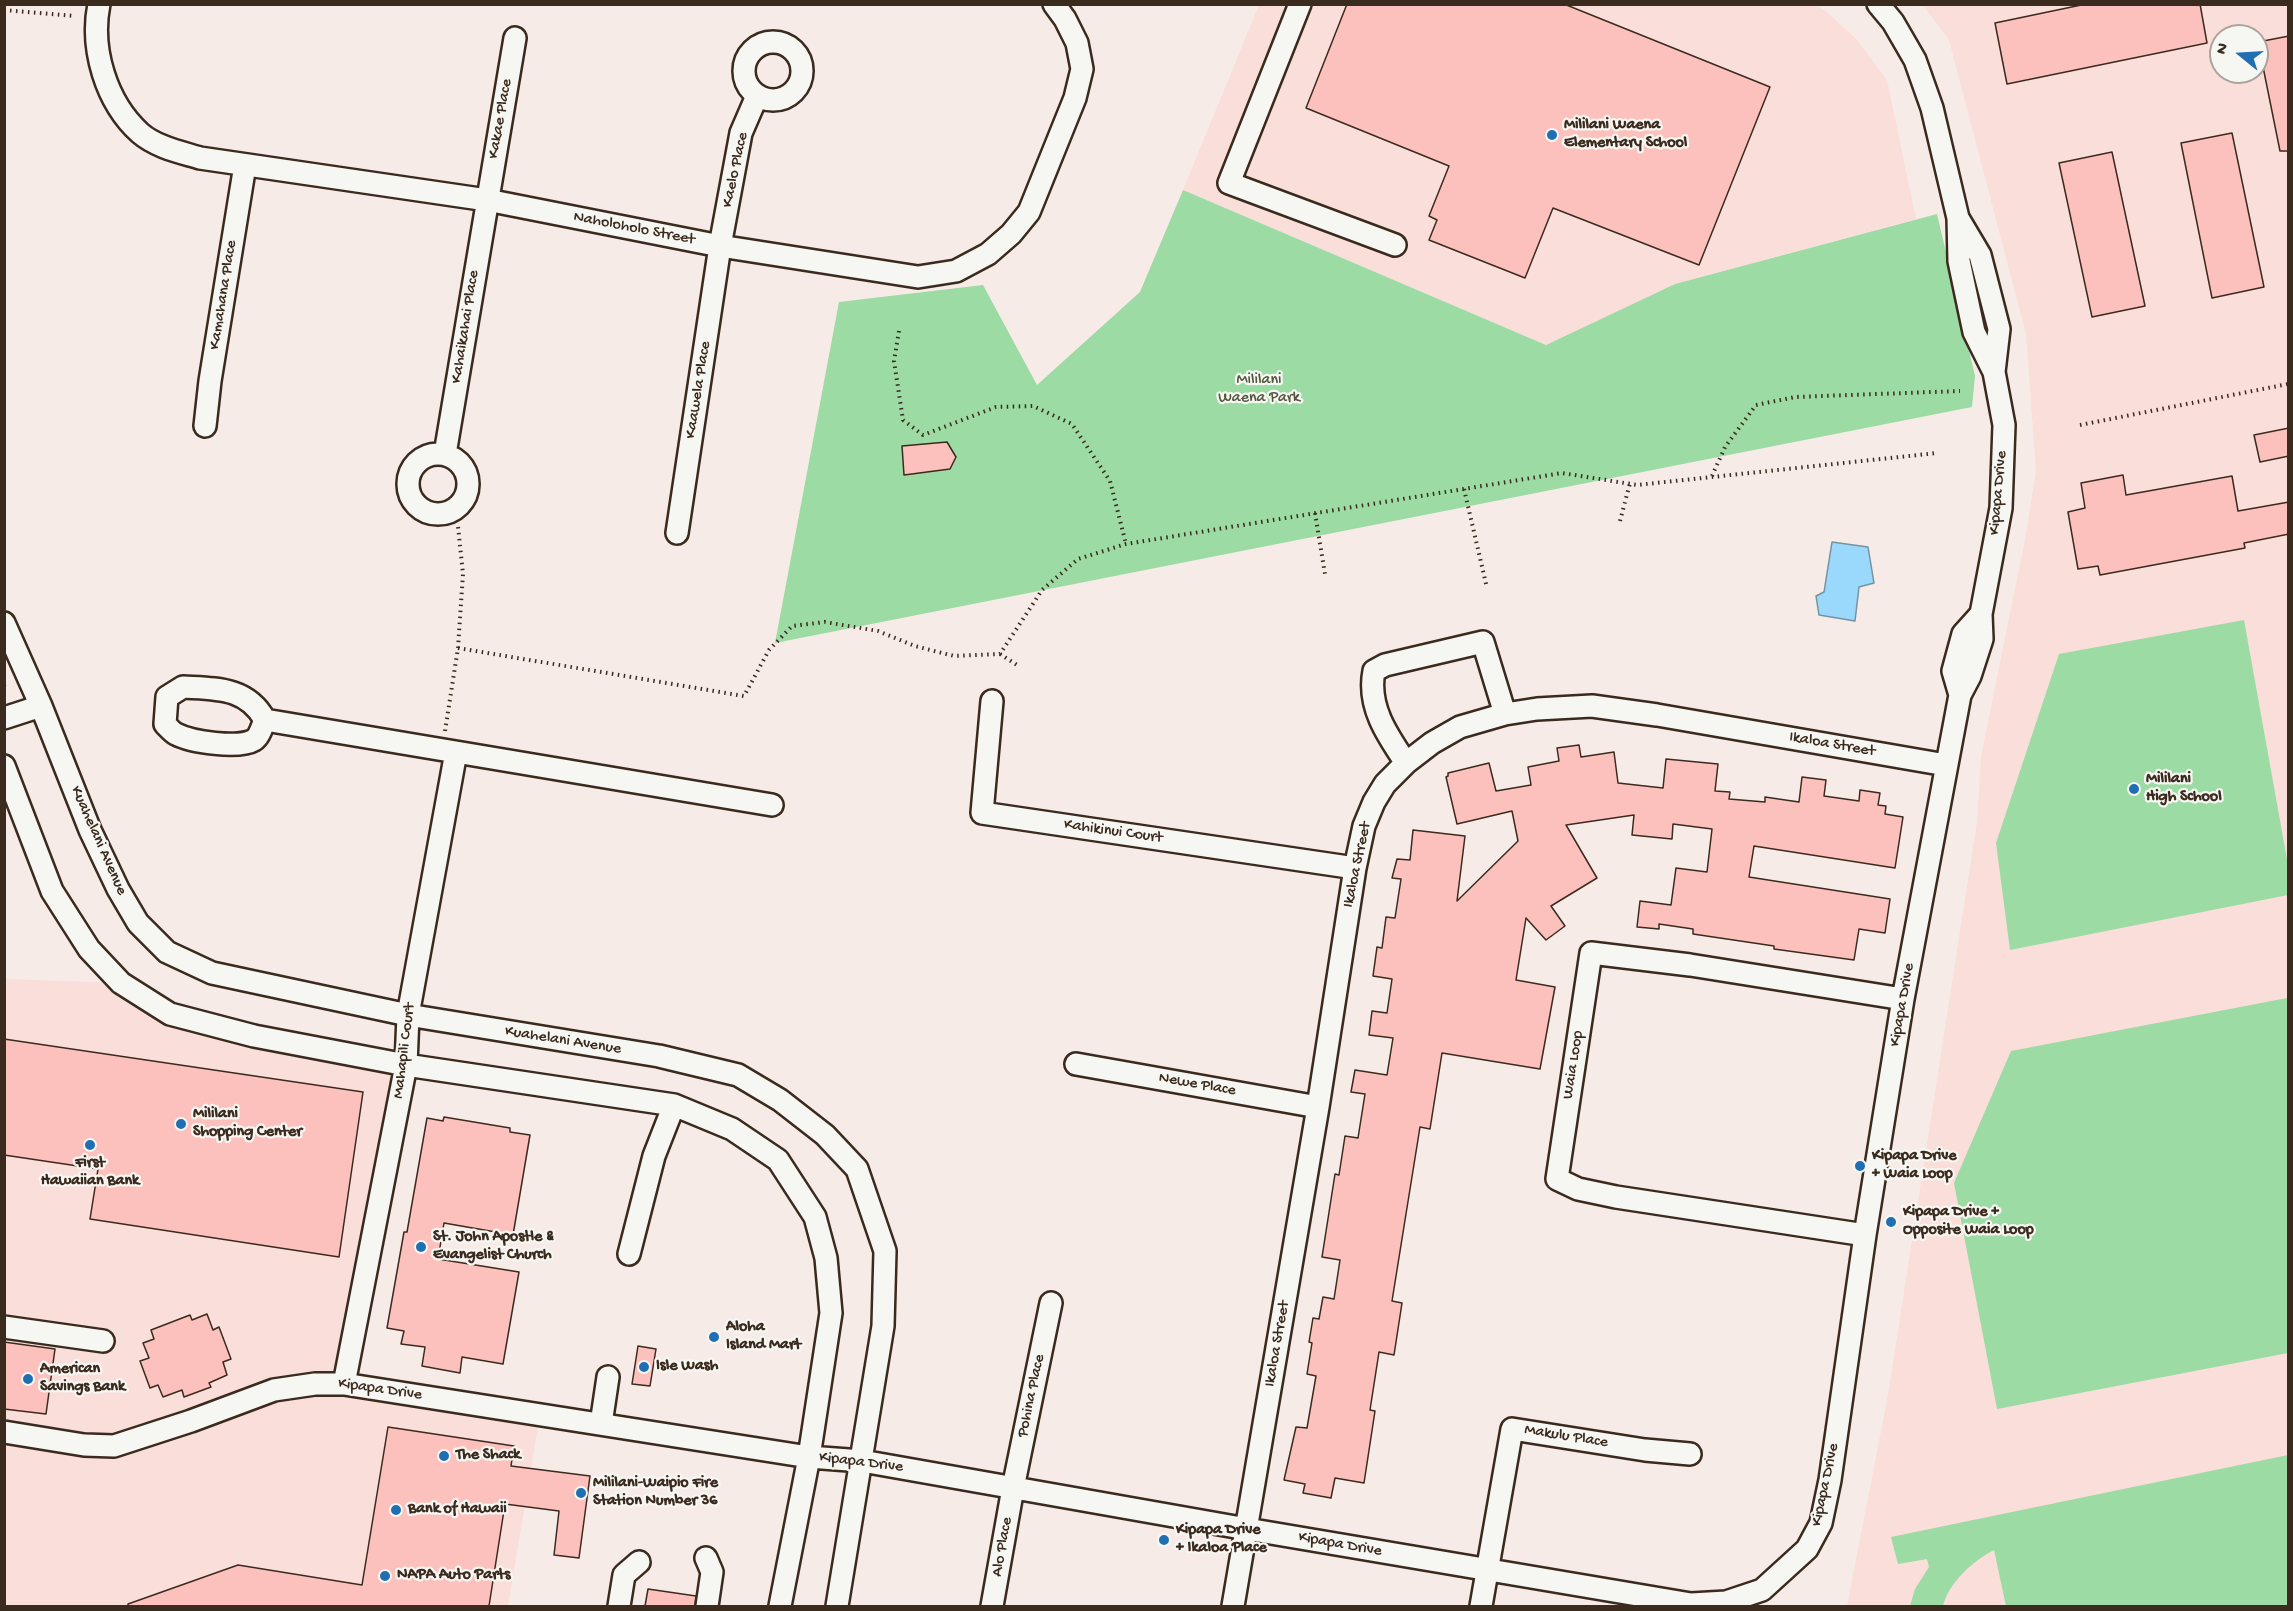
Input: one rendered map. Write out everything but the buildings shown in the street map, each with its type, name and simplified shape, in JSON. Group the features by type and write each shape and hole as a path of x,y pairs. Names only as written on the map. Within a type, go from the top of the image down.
{"street":[{"name":"Naholoholo Street","path":"99,4 97,39 101,65 109,89 121,111 141,134 165,147 200,158 487,200 720,246 918,277 956,271 988,254 1011,234 1029,212 1075,98 1082,69 1077,43 1065,19 1054,4"},
{"path":"1300,4 1228,183 1395,245"},
{"name":"Kipapa Drive","path":"4,1432 84,1445 114,1446 191,1421 274,1390 315,1384 344,1384 808,1457 862,1461 1691,1604 1726,1602 1762,1590 1807,1549 1821,1523 1830,1479 1865,1235 1903,999 1960,695 1970,676 1982,639 1981,614 2001,508 2004,425 1994,372 1974,332 1959,261 1958,218 1932,108 1915,60 1893,22 1878,4"},
{"name":"Kakae Place","path":"487,200 515,38"},
{"name":"Kaelo Place","path":"720,246 741,133 757,96"},
{"name":"Kamahana Place","path":"205,426 210,381 245,165"},
{"name":"Kahaikahai Place","path":"445,454 487,200"},
{"name":"Kaawela Place","path":"677,533 720,246"},
{"name":"Kuahelani Avenue","path":"4,623 117,889 138,923 167,952 212,973 408,1016 659,1056 738,1075 780,1100 825,1135 856,1169 885,1251 883,1326 837,1606"},
{"path":"1406,763 1384,730 1374,702 1371,686 1374,670 1385,665 1483,642 1505,714"},
{"name":"Kahikinui Court","path":"992,701 981,813 1355,868"},
{"path":"4,718 41,706"},
{"name":"Ikaloa Street","path":"1233,1606 1318,1107 1355,868 1364,826 1385,784 1406,763 1432,743 1460,727 1505,714 1537,709 1592,706 1657,715 1946,765"},
{"path":"265,720 450,744 772,805"},
{"name":"Mahapili Court","path":"344,1384 406,1065 408,1016 450,744"},
{"path":"4,766 52,891 89,949 121,982 170,1014 254,1036 406,1065 674,1105 732,1129 778,1160 815,1217 826,1258 831,1312 808,1457 780,1606"},
{"name":"Waia Loop","path":"1865,1235 1616,1197 1578,1189 1557,1179 1591,953 1690,965 1903,999"},
{"name":"Newe Place","path":"1076,1064 1318,1107"},
{"path":"629,1254 654,1156 674,1105"},
{"name":"Pohina Place","path":"1013,1488 1051,1303"},
{"path":"4,1327 103,1341"},
{"path":"601,1424 608,1377"},
{"name":"Makulu Place","path":"1487,1570 1512,1429 1645,1450 1690,1454"},
{"name":"Alo Place","path":"992,1606 1013,1488"},
{"path":"697,1606 706,1558 712,1572 707,1606"},
{"path":"619,1606 624,1575 639,1562 632,1606"},
{"path":"1481,1606 1487,1570"}],"path":[{"path":"4,10 75,16"},
{"path":"898,331 894,361 903,420 922,435 996,406 1033,406 1072,424 1110,481 1126,544"},
{"path":"2080,425 2289,384"},
{"path":"1712,477 1725,447 1756,405 1795,397 1960,391"},
{"path":"1000,654 1042,590 1078,559 1126,544 1562,473 1637,485 1937,453"},
{"path":"1620,521 1630,483"},
{"path":"1464,489 1487,588"},
{"path":"1315,513 1325,574"},
{"path":"450,744 463,574 458,526"},
{"path":"458,648 744,696 769,650 792,626 825,622 878,632 915,646 954,656 1000,654 1017,665"}],"shaded area":[{"name":"Mililani Waena Elementary School","path":"1815,4 1856,39 1887,80 1916,219 1675,284 1546,345 1183,190 1259,5"},
{"name":"Mililani High School","path":"1923,5 2288,5 2288,1606 1847,1606 1888,1395 1977,822 1981,756 2025,540 2036,471 2026,334 1949,40"},
{"name":"Mililani Shopping Center","path":"5,979 121,983 155,1005 406,1065 344,1384 540,1414 508,1606 5,1606"}],"green space":[{"name":"Mililani Waena Park","path":"1183,190 1546,345 1675,284 1937,214 1975,376 1972,407 775,643 839,302 983,285 1037,385 1140,292"},
{"path":"2244,620 2288,865 2288,895 2010,950 1996,843 2059,654"},
{"path":"2287,998 2288,1353 1997,1409 1954,1183 2011,1051"},
{"path":"2288,1455 2288,1606 2006,1606 1994,1550 1963,1573 1946,1597 1943,1606 1910,1606 1915,1589 1929,1567 1927,1559 1898,1564 1891,1537"}],"water":[{"path":"1832,542 1868,547 1874,583 1859,587 1855,621 1819,615 1816,596 1824,592"}],"place":[{"name":"Mililani Waena Elementary School","path":"1552,135"},
{"name":"Mililani High School","path":"2134,789"},
{"name":"Mililani Shopping Center","path":"181,1124"},
{"name":"First Hawaiian Bank","path":"90,1145"},
{"name":"Kipapa Drive + Waia Loop","path":"1860,1166"},
{"name":"Kipapa Drive + Opposite Waia Loop","path":"1891,1222"},
{"name":"St. John Apostle & Evangelist Church","path":"421,1247"},
{"name":"Aloha Island Mart","path":"714,1337"},
{"name":"Isle Wash","path":"644,1367"},
{"name":"American Savings Bank","path":"28,1379"},
{"name":"The Shack","path":"444,1456"},
{"name":"Mililani-Waipio Fire Station Number 36","path":"581,1493"},
{"name":"Bank of Hawaii","path":"396,1510"},
{"name":"Kipapa Drive + Ikaloa Place","path":"1164,1540"},
{"name":"NAPA Auto Parts","path":"385,1576"}]}
